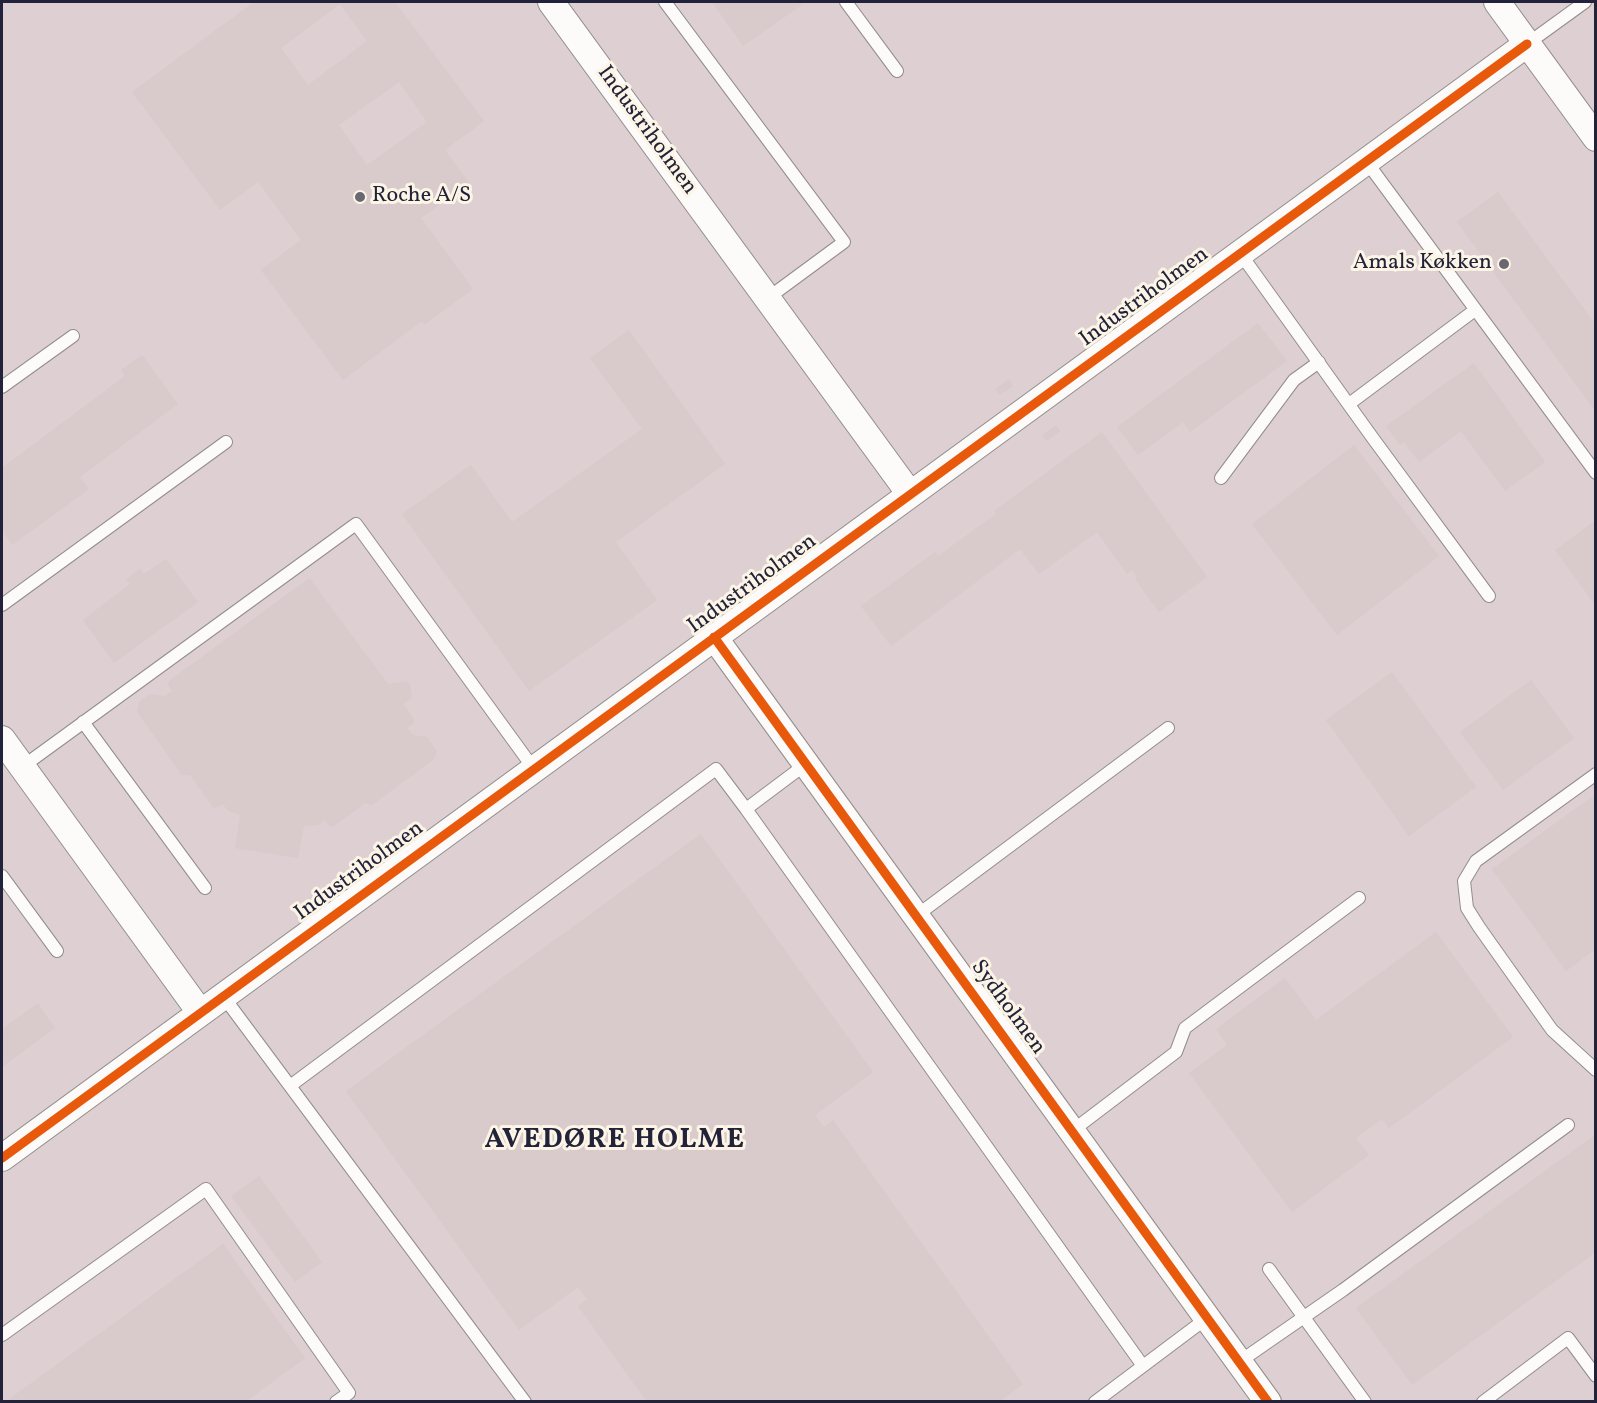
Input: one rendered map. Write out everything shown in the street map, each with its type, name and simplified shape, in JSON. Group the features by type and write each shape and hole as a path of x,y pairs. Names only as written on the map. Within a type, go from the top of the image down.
{"street":[{"name":"Industriholmen","path":"551,2 910,494"},
{"path":"1497,2 1596,138"},
{"name":"Industriholmen","path":"2,1158 1527,44"},
{"name":"Sydholmen","path":"714,638 1268,1401"},
{"path":"2,739 201,1012"}],"lane":[{"path":"665,2 844,242 768,298"},
{"path":"846,2 897,71"},
{"path":"1527,44 1585,2"},
{"path":"1366,161 1596,473"},
{"path":"1240,253 1489,596"},
{"path":"1349,404 1475,310"},
{"path":"2,387 73,336"},
{"path":"1221,478 1294,380 1319,362"},
{"path":"2,605 226,442"},
{"path":"22,767 356,524 534,769"},
{"path":"83,722 205,888"},
{"path":"916,916 1168,728"},
{"path":"746,809 806,764"},
{"path":"290,1086 716,769 1143,1366"},
{"path":"1596,774 1476,861 1464,881 1467,908 1519,983 1552,1030 1596,1070"},
{"path":"2,876 57,951"},
{"path":"1072,1131 1176,1052 1185,1028 1359,898"},
{"path":"223,996 525,1401"},
{"path":"1239,1362 1568,1125"},
{"path":"2,1335 206,1189 349,1393 336,1401"},
{"path":"1269,1269 1365,1401"},
{"path":"1095,1401 1207,1318"},
{"path":"1483,1401 1568,1338 1596,1376"}],"shaded area":[{"path":"2,2 1595,2 1595,1401 2,1401"}],"building":[{"name":"Roche A/S","path":"254,2 395,2 484,121 445,150 469,183 421,218 473,289 424,325 422,321 343,380 261,270 301,240 258,182 220,210 132,92","holes":["340,4 367,41 308,85 281,48","399,82 427,122 367,165 339,125"]},
{"path":"712,2 806,2 743,46"},
{"path":"1498,192 1596,325 1596,412 1457,222"},
{"path":"1258,323 1287,361 1190,432 1183,422 1138,455 1117,427"},
{"path":"629,330 725,464 616,542 657,600 529,691 402,514 471,465 512,522 642,429 590,358"},
{"path":"142,355 178,404 80,477 89,489 12,545 2,530 2,468 125,376 121,370"},
{"path":"1474,363 1545,462 1505,491 1461,431 1419,462 1404,442 1400,445 1386,426"},
{"path":"1009,379 1013,386 1000,395 995,389"},
{"path":"1056,425 1060,431 1047,441 1042,435"},
{"path":"1102,432 1207,577 1159,612 1135,579 1137,577 1132,570 1127,574 1097,532 1039,574 1020,549 891,646 861,606 935,552 938,556 996,514 994,511"},
{"path":"1354,445 1439,556 1337,635 1252,524"},
{"path":"1596,520 1596,606 1555,550"},
{"path":"166,559 198,602 114,663 83,620 130,584 126,579 140,569 144,574"},
{"path":"308,579 388,684 407,681 410,684 412,698 403,704 414,719 414,723 407,728 413,735 427,737 437,752 433,760 372,805 365,803 334,826 330,827 325,820 318,825 304,826 298,858 235,848 240,815 227,810 223,804 214,809 190,775 182,775 137,712 139,702 150,694 165,696 172,691 168,684 169,681"},
{"path":"1392,672 1476,787 1409,836 1326,720"},
{"path":"1531,680 1574,738 1503,790 1460,732"},
{"path":"1596,794 1596,949 1566,971 1492,869"},
{"path":"701,834 873,1072 815,1115 824,1127 833,1120 1023,1384 999,1402 647,1402 578,1306 587,1299 578,1287 519,1330 346,1091"},
{"path":"1436,932 1513,1037 1389,1128 1382,1119 1356,1138 1369,1155 1292,1212 1189,1073 1227,1045 1216,1029 1285,978 1316,1020"},
{"path":"38,1003 55,1028 2,1067 2,1029"},
{"path":"1596,1134 1596,1252 1412,1385 1356,1308"},
{"path":"259,1176 322,1262 295,1282 231,1196"},
{"path":"223,1244 305,1358 245,1402 5,1402"}],"cycle path":[{"path":"2,1158 1527,44"},
{"path":"714,637 1268,1402"}],"place":[{"name":"Roche A/S","path":"360,197"},
{"name":"Amals Køkken","path":"1504,264"}],"district":[{"name":"AVEDØRE HOLME","path":"615,1142"}]}
